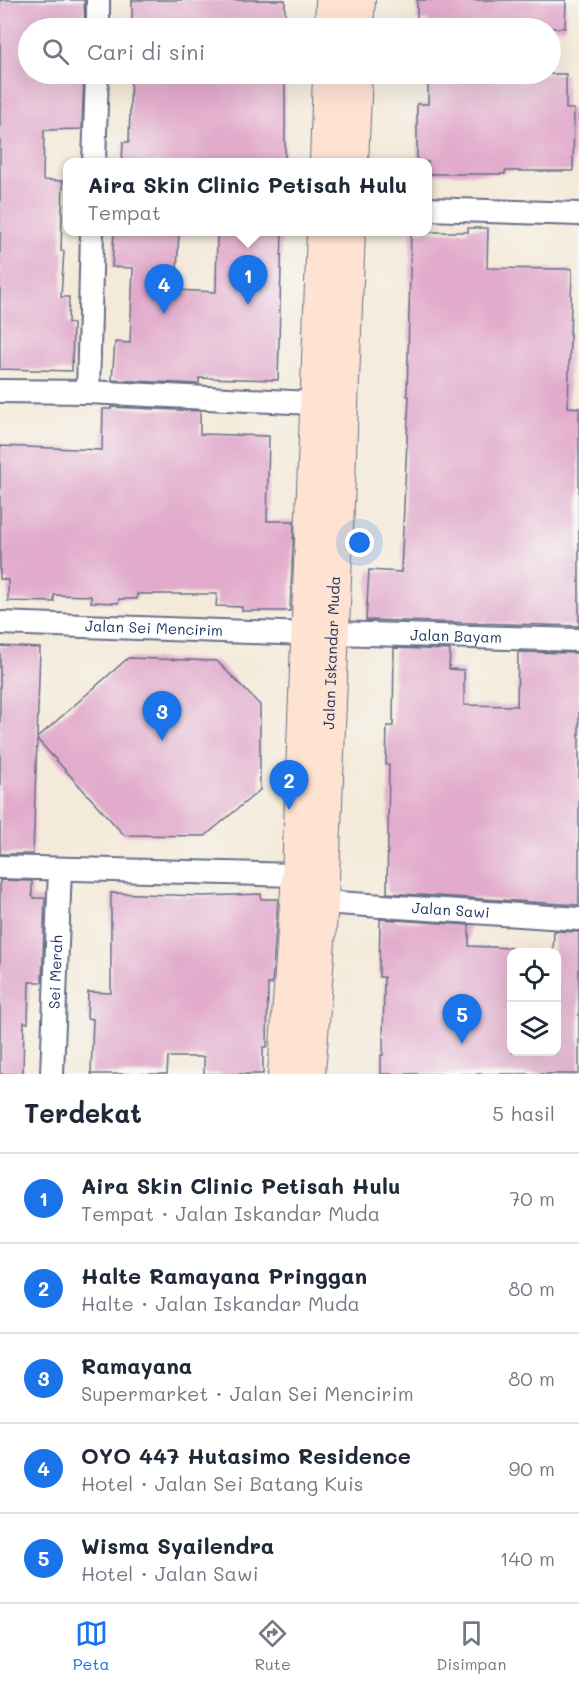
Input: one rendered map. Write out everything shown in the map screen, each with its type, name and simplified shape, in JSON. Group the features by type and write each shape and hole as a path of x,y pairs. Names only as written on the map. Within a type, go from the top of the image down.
{"main road":[{"path":"331,18 332,0"},
{"path":"357,18 358,0"},
{"path":"326,158 329,84"},
{"path":"352,158 356,84"},
{"name":"Jalan Iskandar Muda","path":"309,1074 320,634 329,404 323,236"},
{"name":"Jalan Iskandar Muda","path":"329,404 348,236"},
{"name":"Jalan Iskandar Muda","path":"284,1074 314,884"}],"street":[{"path":"98,0 98,18"},
{"path":"94,158 97,84"},
{"path":"432,209 579,214"},
{"path":"88,392 92,236"},
{"path":"0,391 88,392 329,404"},
{"name":"Jalan Sei Mencirim","path":"0,623 320,634"},
{"name":"Jalan Bayam","path":"320,634 579,640"},
{"name":"Jalan Sawi","path":"0,867 314,884 579,919"},
{"name":"Sei Merah","path":"52,1074 60,869"}],"building":[{"path":"0,0 84,0 85,18 18,18 18,84 84,84 82,129 44,130 43,180 63,181 61,251 64,251 61,297 69,297 68,323 73,324 72,371 0,369"},
{"path":"132,0 285,0 285,18 132,18"},
{"path":"417,0 566,0 565,28 561,28 561,18 417,18"},
{"path":"561,74 566,74 566,109 574,109 573,171 432,174 432,158 417,158 417,104 428,104 428,84 561,84"},
{"path":"131,84 285,84 285,158 122,158 123,142 129,142"},
{"path":"468,228 488,228 487,268 572,269 568,407 579,408 579,626 366,620 369,570 401,572 409,396 407,396 411,236 432,236 432,232 468,232"},
{"path":"114,236 179,236 176,290 216,292 217,236 282,236 278,380 199,378 199,384 112,380 115,342 130,343 133,268 112,267"},
{"path":"111,407 200,411 200,434 269,436 267,521 294,521 290,611 242,611 242,607 216,606 217,594 137,594 137,599 119,599 118,603 91,602 91,596 54,595 54,602 8,601 8,580 0,579 0,446 102,450 103,409 111,409"},
{"path":"0,646 40,648 37,738 128,658 217,661 260,705 260,790 205,836 124,835 37,739 33,854 0,854"},
{"path":"394,648 450,650 449,669 464,670 464,705 517,706 518,652 579,653 579,905 387,893 389,765 386,765 387,726 393,726"},
{"path":"0,880 32,881 32,896 45,898 42,982 29,982 28,1023 24,1022 23,1074 0,1074"},
{"path":"111,893 202,896 261,894 261,899 278,899 272,984 268,984 267,1047 263,1047 263,1074 204,1074 204,1057 168,1057 167,1074 91,1074 93,1019 87,1018 88,992 111,993"},
{"path":"380,919 469,925 469,946 512,948 507,948 507,1056 561,1056 561,948 553,948 554,931 579,932 579,1074 381,1074 384,977 379,977"}],"place":[{"name":"Aira Skin Clinic Petisah Hulu","path":"248,305"},
{"name":"OYO 447 Hutasimo Residence","path":"164,314"},
{"name":"Ramayana","path":"162,741"},
{"name":"Halte Ramayana Pringgan","path":"289,810"},
{"name":"Wisma Syailendra","path":"462,1044"}]}
